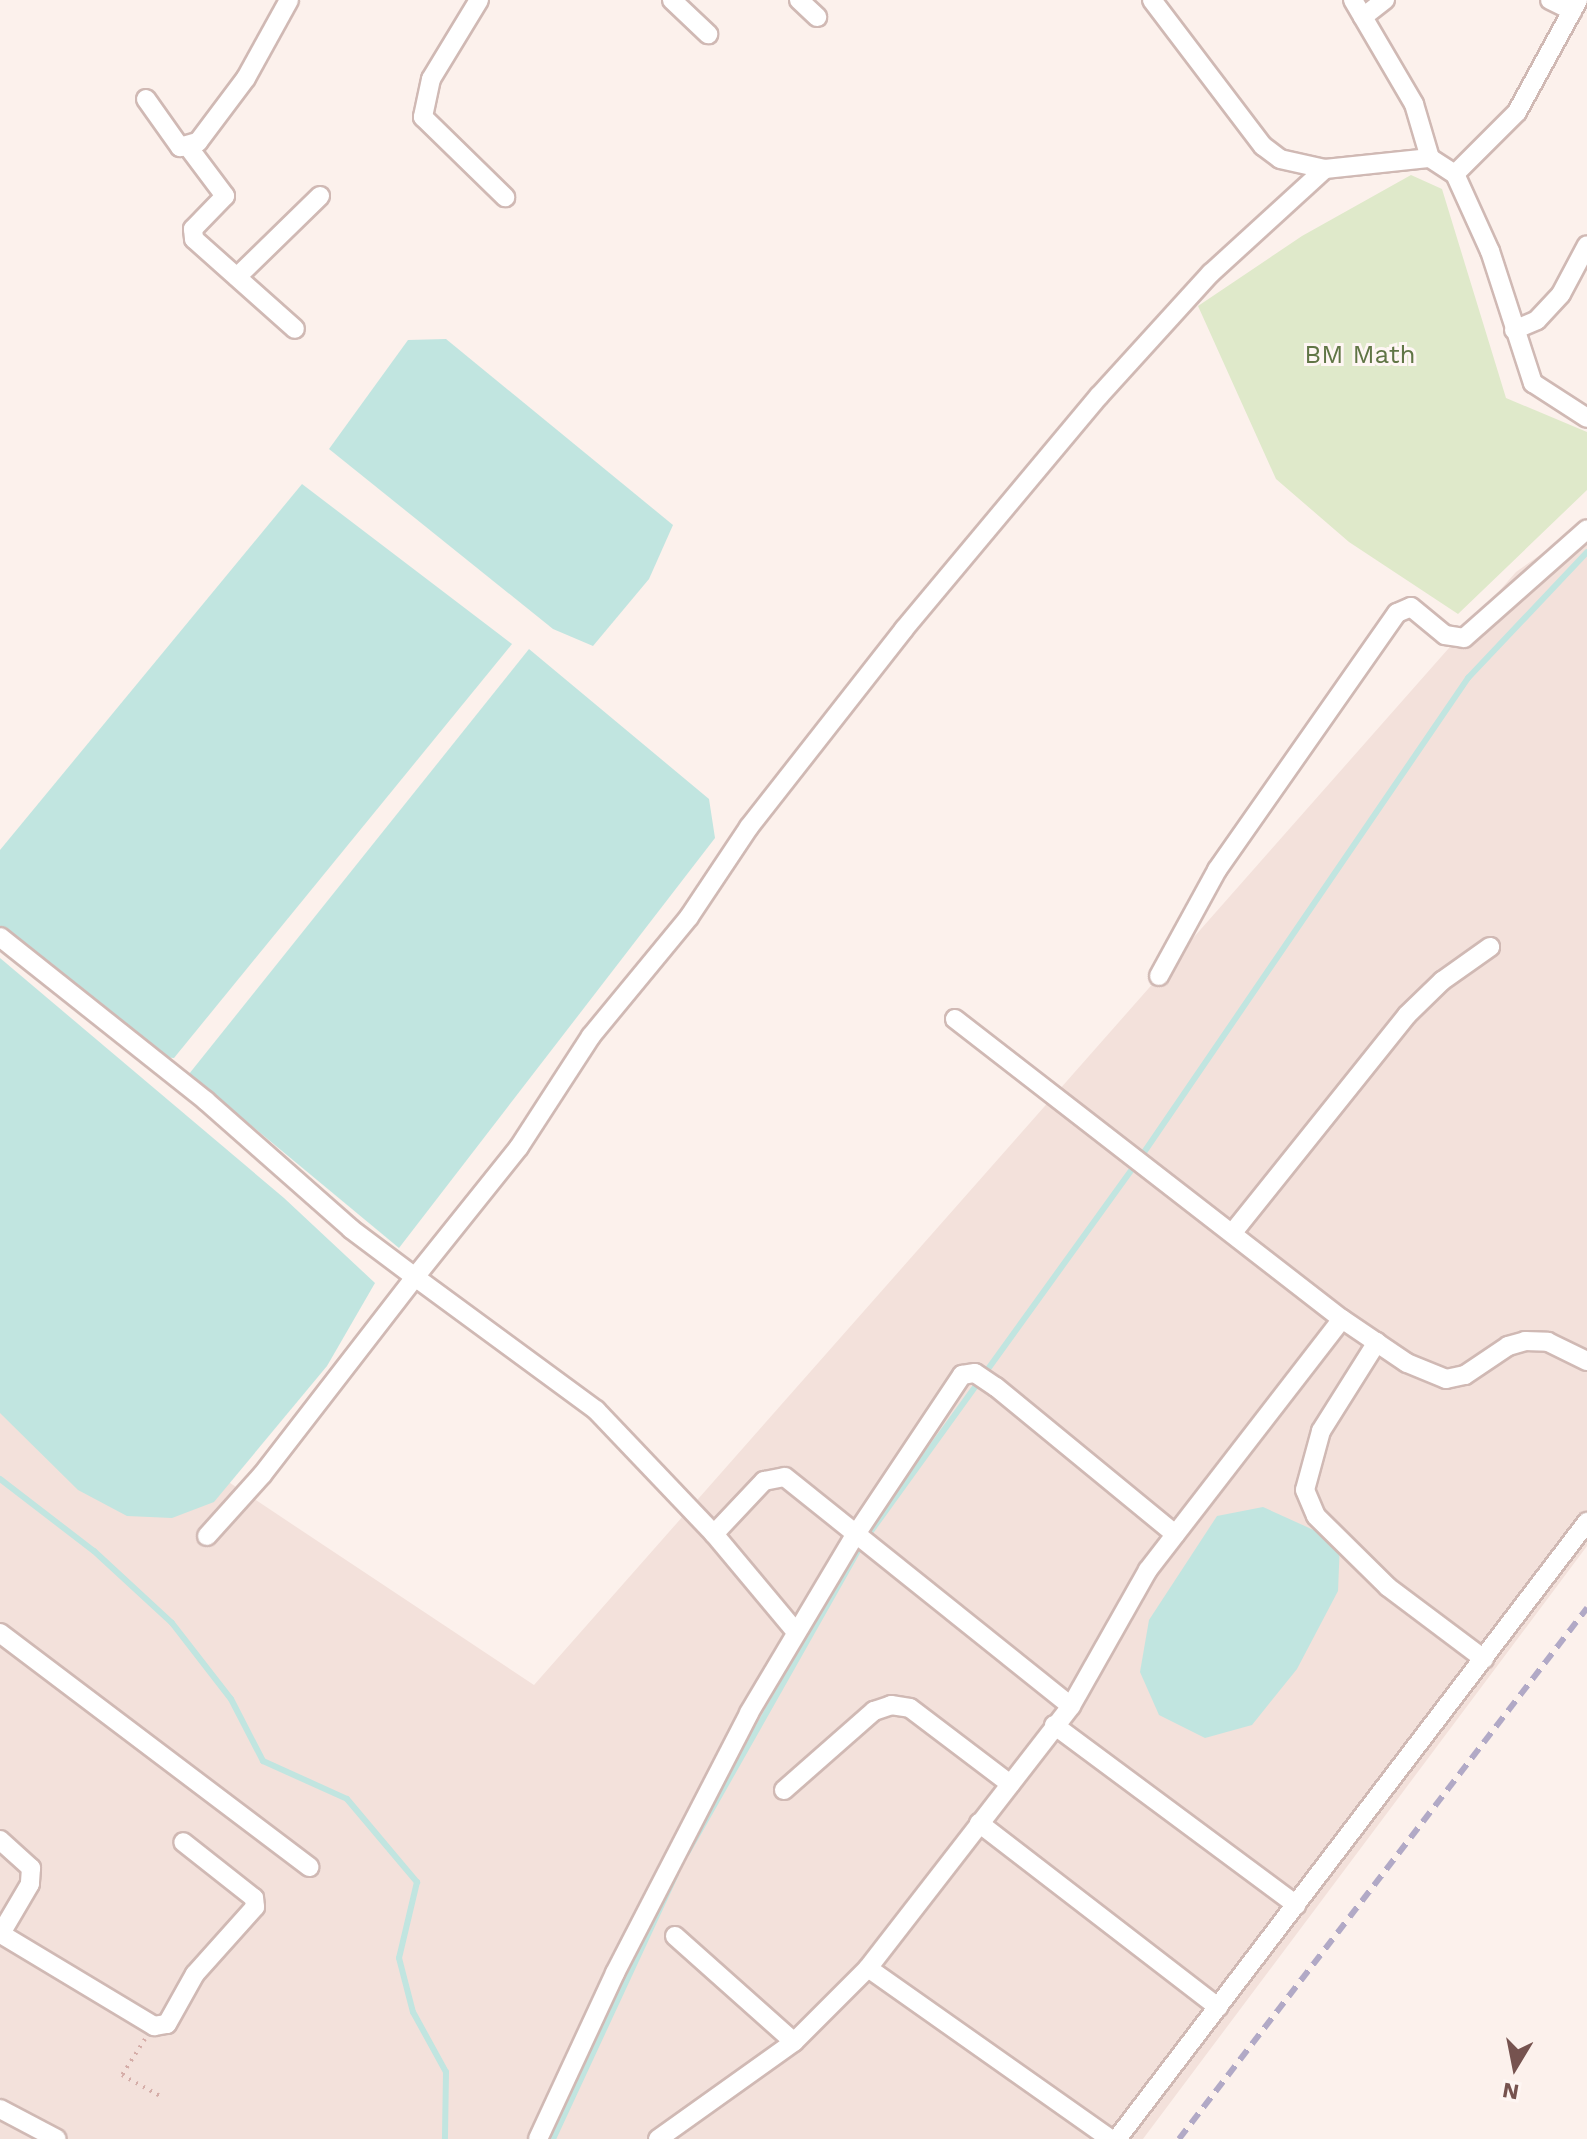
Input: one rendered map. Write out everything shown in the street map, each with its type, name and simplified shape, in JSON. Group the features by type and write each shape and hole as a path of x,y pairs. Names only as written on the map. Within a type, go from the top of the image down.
{"street":[{"path":"189,148 246,78 289,0"},
{"path":"479,0 431,79 423,117 505,197"},
{"path":"672,0 708,34"},
{"path":"799,0 817,17"},
{"path":"1152,0 1263,146 1295,165 1325,169 1430,158 1455,174 1490,251 1533,383 1586,415"},
{"path":"1353,0 1414,104 1430,158"},
{"path":"1363,17 1385,0"},
{"path":"1455,174 1517,112 1579,6 1550,0"},
{"path":"146,99 180,147 189,148 225,196 193,229 194,239 295,329"},
{"path":"207,1536 262,1475 519,1147 591,1036 689,917 749,827 904,629 1056,446 1202,283 1255,227 1325,169"},
{"path":"237,277 320,196"},
{"path":"1514,330 1537,320 1561,294 1587,245"},
{"path":"1159,976 1217,870 1397,613 1411,607 1445,635 1464,638 1587,529"},
{"path":"0,937 206,1101 351,1229 596,1410 714,1534 795,1631"},
{"path":"1234,1231 1407,1015 1442,981 1490,947"},
{"path":"955,1019 1127,1148 1342,1319 1407,1363 1446,1379 1465,1375 1508,1346 1525,1341 1548,1342 1587,1361"},
{"path":"658,2139 794,2042 868,1968 1071,1706 1129,1600 1175,1534 1342,1319"},
{"path":"1377,1342 1321,1431 1305,1490 1316,1516 1388,1587 1484,1659"},
{"path":"538,2139 622,1959 795,1631 861,1542 958,1380 981,1376 1175,1534"},
{"path":"714,1534 774,1475 796,1483 861,1542 1071,1706"},
{"path":"1117,2139 1587,1522"},
{"path":"0,1633 309,1867"},
{"path":"784,1790 874,1711 891,1705 910,1708 1010,1784"},
{"path":"1054,1725 1296,1905"},
{"path":"979,1823 1218,2007"},
{"path":"0,1840 31,1868 30,1884 0,1934 154,2026 167,2024 195,1974 255,1907 254,1898 183,1842"},
{"path":"675,1936 794,2042"},
{"path":"868,1968 1110,2139"},
{"path":"0,2109 57,2139"}],"path":[{"path":"154,2026 122,2075 160,2096"}],"shaded area":[{"path":"1587,522 1587,1546 1143,2139 0,2139 0,1330 534,1685 1516,572"}],"green space":[{"name":"BM Math","path":"1411,175 1442,189 1506,398 1587,432 1587,490 1458,614 1349,542 1276,479 1198,306 1302,236"}],"water":[{"path":"446,339 673,525 649,579 593,646 553,629 329,449 408,340"},
{"path":"302,484 512,644 174,1058 148,1056 0,928 0,850"},
{"path":"529,649 709,799 715,838 399,1248 189,1074"},
{"path":"0,958 284,1198 375,1283 327,1366 214,1502 172,1518 127,1516 78,1490 0,1413"},
{"path":"1263,1507 1340,1542 1338,1591 1297,1669 1252,1725 1205,1738 1159,1715 1140,1672 1149,1620 1217,1516"}],"waterway":[{"path":"687,1853 861,1545 1136,1164 1468,678 1587,552"},
{"path":"0,1479 94,1551 172,1623 231,1699 263,1761 347,1799 417,1882 399,1958 413,2012 446,2072 445,2139"},
{"path":"553,2139 676,1874"}],"railway":[{"path":"1179,2139 1587,1608"}]}
